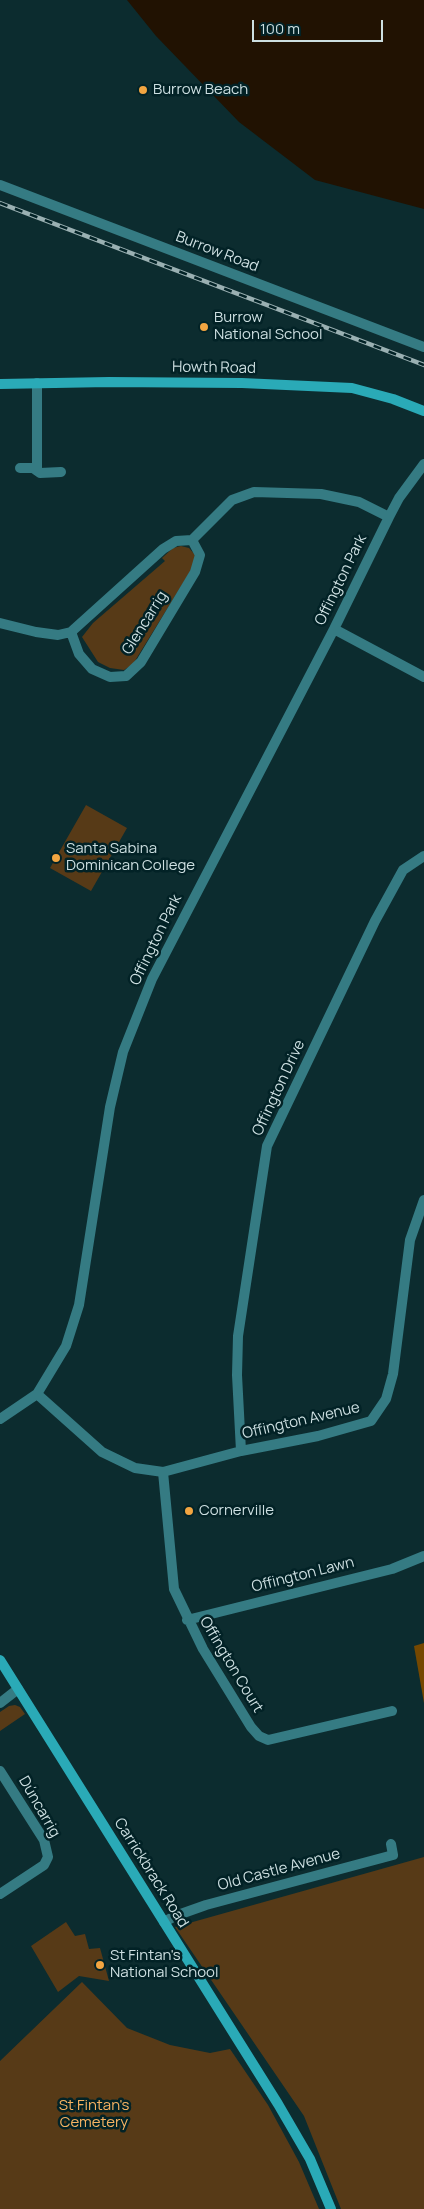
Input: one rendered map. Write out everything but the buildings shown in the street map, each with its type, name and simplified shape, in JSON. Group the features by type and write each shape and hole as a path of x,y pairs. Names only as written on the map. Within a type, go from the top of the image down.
{"main road":[{"name":"Howth Road","path":"0,384 242,383 352,388 393,399 424,411"},
{"name":"Carrickbrack Road","path":"0,1660 278,2104 310,2159 331,2209"}],"street":[{"name":"Burrow Road","path":"0,185 424,347"},
{"path":"37,383 37,471"},
{"name":"Offington Park","path":"0,1419 37,1394 66,1346 79,1305 110,1107 123,1052 152,979 334,629 388,517 399,498 424,464"},
{"path":"20,468 33,468 40,473 60,472"},
{"path":"0,623 36,632 58,634 71,632 163,549 176,541 192,540 232,500 254,492 321,494 359,502 388,517"},
{"name":"Glencarrig","path":"71,632 79,654 92,669 110,677 126,676 140,662 195,572 200,555 192,540"},
{"path":"334,629 424,677"},
{"name":"Offington Drive","path":"240,1451 237,1375 238,1336 268,1146 375,921 403,870 424,856"},
{"name":"Offington Avenue","path":"37,1394 102,1452 135,1468 163,1472 240,1451 318,1436 370,1421 386,1399 393,1374 410,1240 424,1200"},
{"name":"Offington Court","path":"163,1472 174,1589 187,1620 251,1727 259,1736 268,1740 392,1711"},
{"name":"Offington Lawn","path":"187,1620 392,1569 424,1556"},
{"path":"0,1703 18,1689"},
{"name":"Dúncarrig","path":"0,1770 44,1840 48,1857 44,1865 0,1894"},
{"name":"Old Castle Avenue","path":"164,1922 206,1905 393,1855 390,1844"}],"green space":[{"path":"181,546 189,548 196,556 196,562 133,664 124,670 110,668 98,662 82,637 93,623 165,561 162,558 173,548"},
{"path":"86,805 127,828 91,891 50,868"},
{"path":"15,1705 20,1707 25,1714 0,1731 0,1712 9,1706"},
{"path":"424,1857 424,2209 341,2209 304,2116 175,1927"},
{"path":"66,1922 75,1936 85,1934 89,1949 100,1948 109,1981 79,1976 58,1992 31,1946"},
{"name":"St Fintan's Cemetery","path":"82,1982 127,2028 170,2045 210,2053 230,2049 268,2105 299,2162 319,2209 0,2209 0,2061"}],"shaded area":[{"path":"127,0 424,0 424,209 315,180 239,122 156,36"},
{"path":"424,1643 424,1703 414,1646"}],"railway":[{"path":"0,203 424,365"}],"place":[{"name":"Burrow Beach","path":"143,90"},
{"name":"Burrow National School","path":"204,327"},
{"name":"Santa Sabina Dominican College","path":"56,858"},
{"name":"Cornerville","path":"189,1511"},
{"name":"St Fintan's National School","path":"100,1965"}]}
